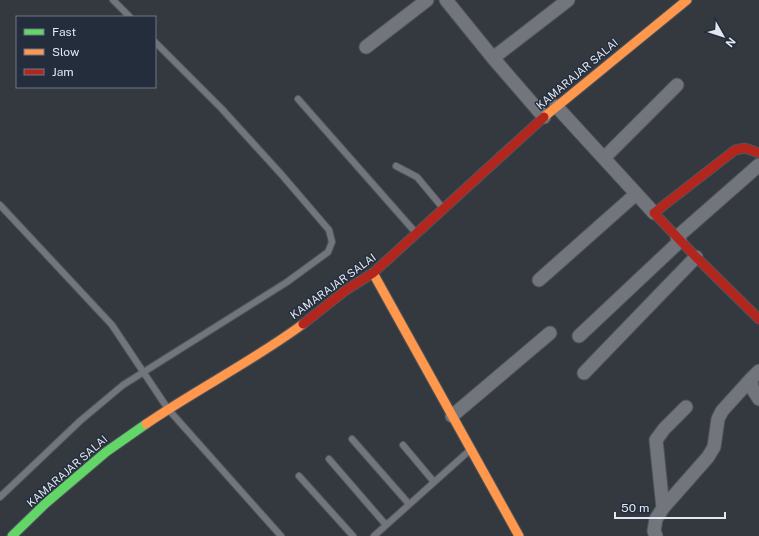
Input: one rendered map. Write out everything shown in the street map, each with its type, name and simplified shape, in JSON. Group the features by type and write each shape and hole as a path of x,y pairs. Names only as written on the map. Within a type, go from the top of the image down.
{"main road":[{"name":"KAMARAJAR SALAI","path":"12,536 46,503 106,452 168,409 253,358 301,325 346,290 373,274 556,106 687,0"},
{"path":"758,318 654,213 735,150 741,147 747,147 759,153"},
{"path":"373,274 519,536"}],"street":[{"path":"366,47 428,0"},
{"path":"446,0 493,58 544,117"},
{"path":"493,58 568,0"},
{"path":"604,158 677,85"},
{"path":"556,106 654,213"},
{"path":"579,336 679,239 759,165"},
{"path":"539,280 636,194"},
{"path":"584,373 696,257"},
{"path":"452,416 550,333"},
{"path":"755,375 752,388 759,399"},
{"path":"656,536 654,531 656,520 663,508 708,457 714,447 718,419 722,411 755,375"},
{"path":"663,508 656,440 664,429 686,407"}],"lane":[{"path":"113,0 129,16"},
{"path":"0,497 80,421 122,385 287,282 328,252 332,242 329,230 281,174 221,108 156,43"},
{"path":"298,99 417,234"},
{"path":"396,166 417,177 444,209"},
{"path":"0,205 112,325 168,409 281,536"},
{"path":"352,439 409,504"},
{"path":"403,445 434,482"},
{"path":"374,536 471,449"},
{"path":"329,458 386,525"},
{"path":"299,476 352,536"}],"traffic: fast":[{"path":"12,536 46,503 106,452 146,424"}],"traffic: slow":[{"path":"544,117 687,0"},
{"path":"373,273 519,536"},
{"path":"146,424 265,350 303,324"}],"traffic: jam":[{"path":"303,324 346,290 373,273 544,117"},
{"path":"759,153 745,148 735,150 654,213 759,319"}]}
